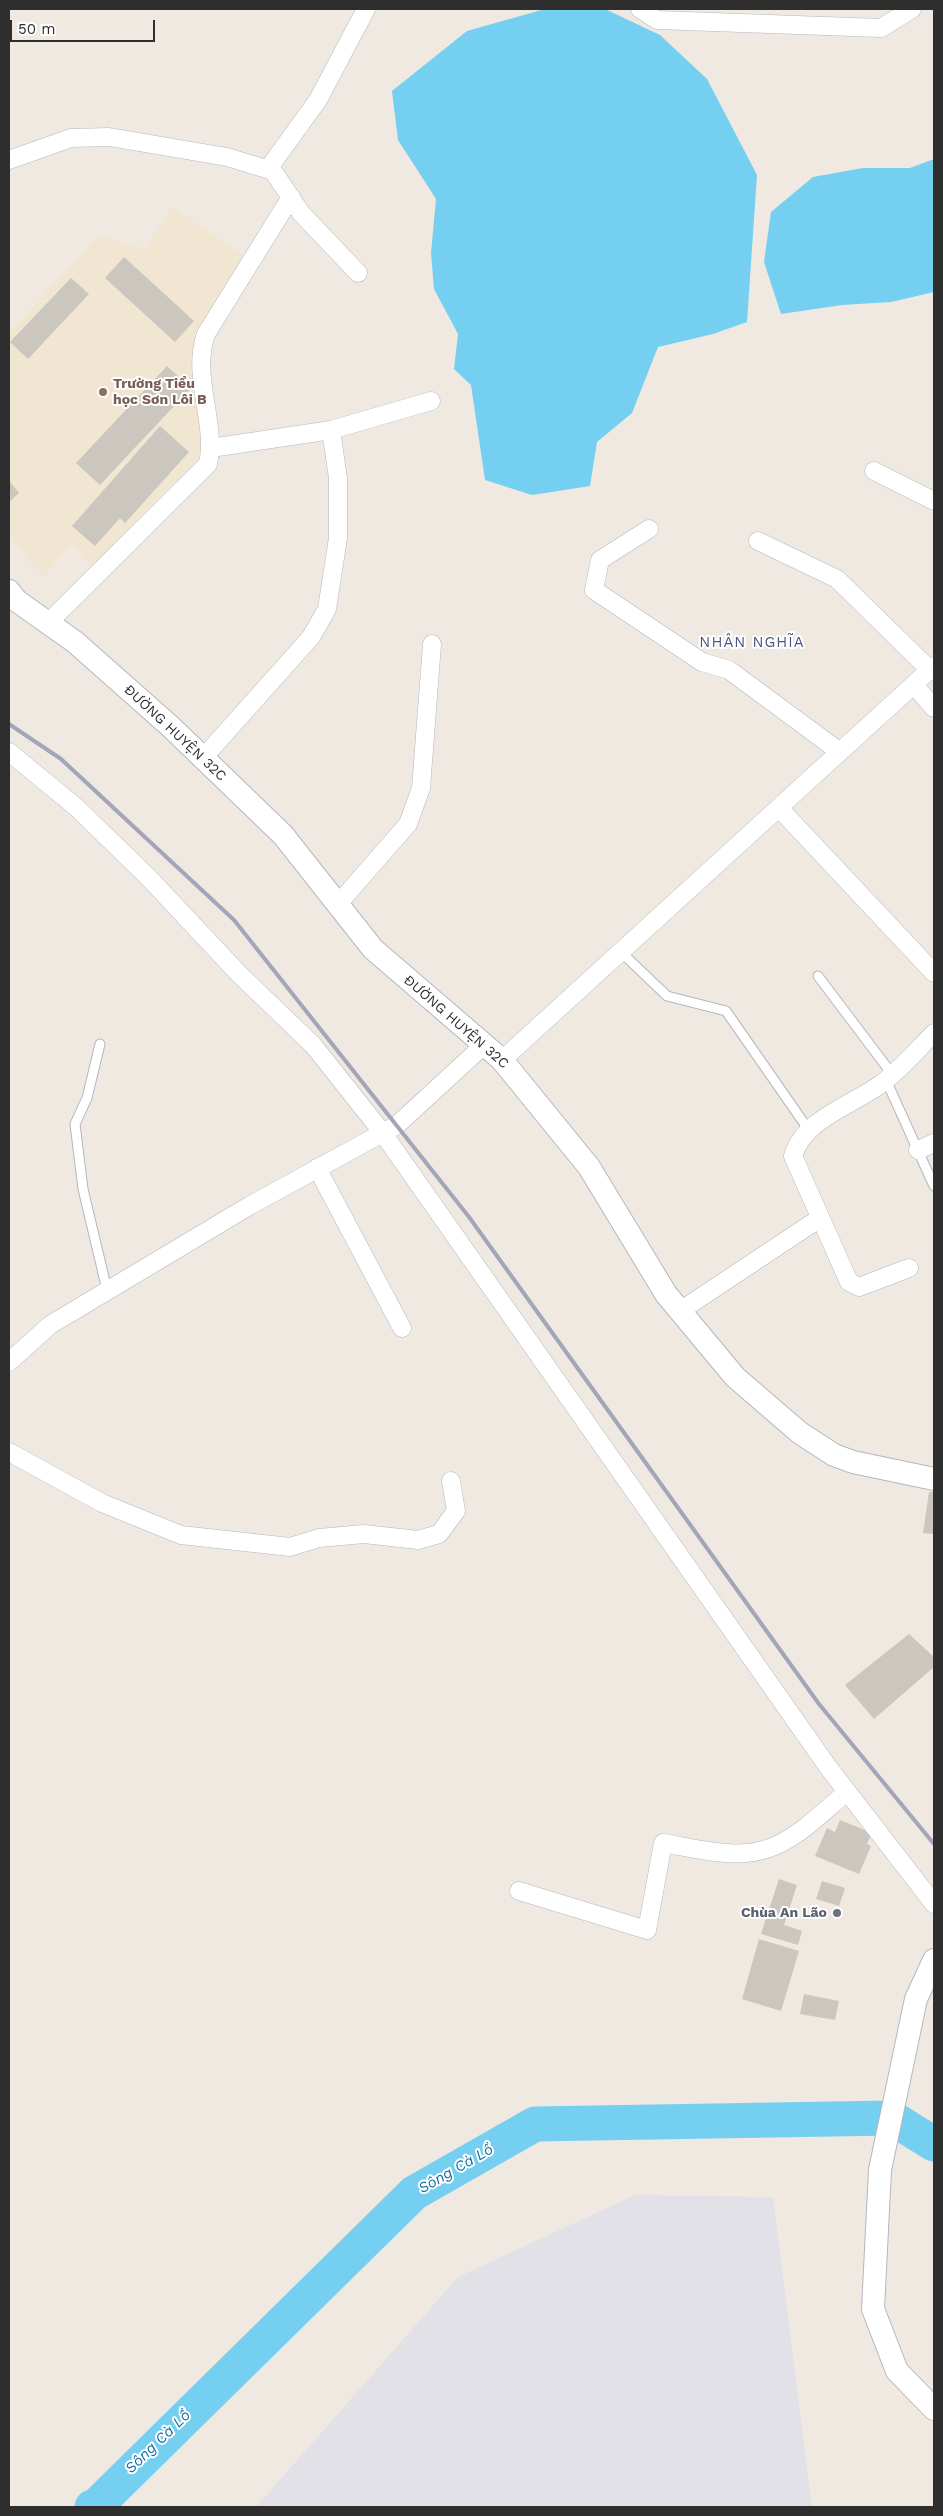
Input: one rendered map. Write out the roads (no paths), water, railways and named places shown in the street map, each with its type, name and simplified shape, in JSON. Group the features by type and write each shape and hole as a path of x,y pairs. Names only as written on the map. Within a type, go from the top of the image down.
{"street":[{"path":"268,170 318,100 366,9"},
{"path":"640,9 657,20 881,28 912,9"},
{"path":"9,160 71,138 109,137 227,157 273,171 301,213 358,273"},
{"path":"48,623 208,464 211,448 203,393 201,346 206,334 291,197"},
{"path":"211,448 331,430 431,401"},
{"path":"202,758 311,637 327,610 338,538 338,478 331,430"},
{"path":"874,472 934,501"},
{"path":"649,529 600,560 594,590 702,662 729,670 840,752"},
{"path":"502,1060 932,668 837,580 758,541"},
{"name":"ĐƯỜNG HUYỆN 32C","path":"9,591 17,601 76,642 283,835 373,949 502,1060 589,1167 666,1294 735,1378 800,1433 834,1455 853,1462 934,1479"},
{"path":"338,904 408,824 421,788 432,644"},
{"path":"914,685 934,708"},
{"path":"9,752 76,807 149,878 240,975 313,1046 382,1132 847,1792 934,1904"},
{"path":"779,808 934,973"},
{"path":"909,1268 859,1287 849,1282 794,1156 796,1147 808,1129 889,1077 934,1033"},
{"path":"9,1362 50,1325 107,1290 248,1206 396,1125 484,1045"},
{"path":"918,1150 934,1143"},
{"path":"317,1168 402,1328"},
{"path":"680,1311 820,1218"},
{"path":"9,1452 102,1503 181,1535 290,1547 319,1538 364,1534 418,1540 439,1534 456,1511 451,1481"},
{"path":"518,1892 647,1930 663,1843 738,1854 761,1851 777,1845 790,1837 847,1792"},
{"path":"934,1960 916,1999 880,2170 873,2309 897,2371 934,2409"}],"lane":[{"path":"621,952 667,996 726,1011 808,1129"},
{"path":"818,976 889,1077 934,1186"},
{"path":"100,1044 87,1098 76,1119 75,1129 83,1189 107,1290"}],"water":[{"path":"545,9 605,9 660,35 707,79 757,175 747,322 713,334 658,347 632,413 597,442 590,486 532,495 485,480 471,385 454,369 458,334 434,289 431,253 436,199 398,140 392,91 467,31"},
{"path":"934,159 934,292 891,302 842,305 781,314 764,262 771,212 813,177 863,168 910,168"}],"waterway":[{"name":"Sông Cà Lồ","path":"92,2507 97,2505 414,2193 535,2124 892,2118 934,2144"}],"railway":[{"path":"9,724 61,759 234,920 469,1217 819,1704 934,1844"}],"place":[{"name":"Trường Tiểu học Sơn Lôi B","path":"103,392"},
{"name":"Chùa An Lão","path":"837,1913"}],"district":[{"name":"NHÂN NGHĨA","path":"752,643"}]}
